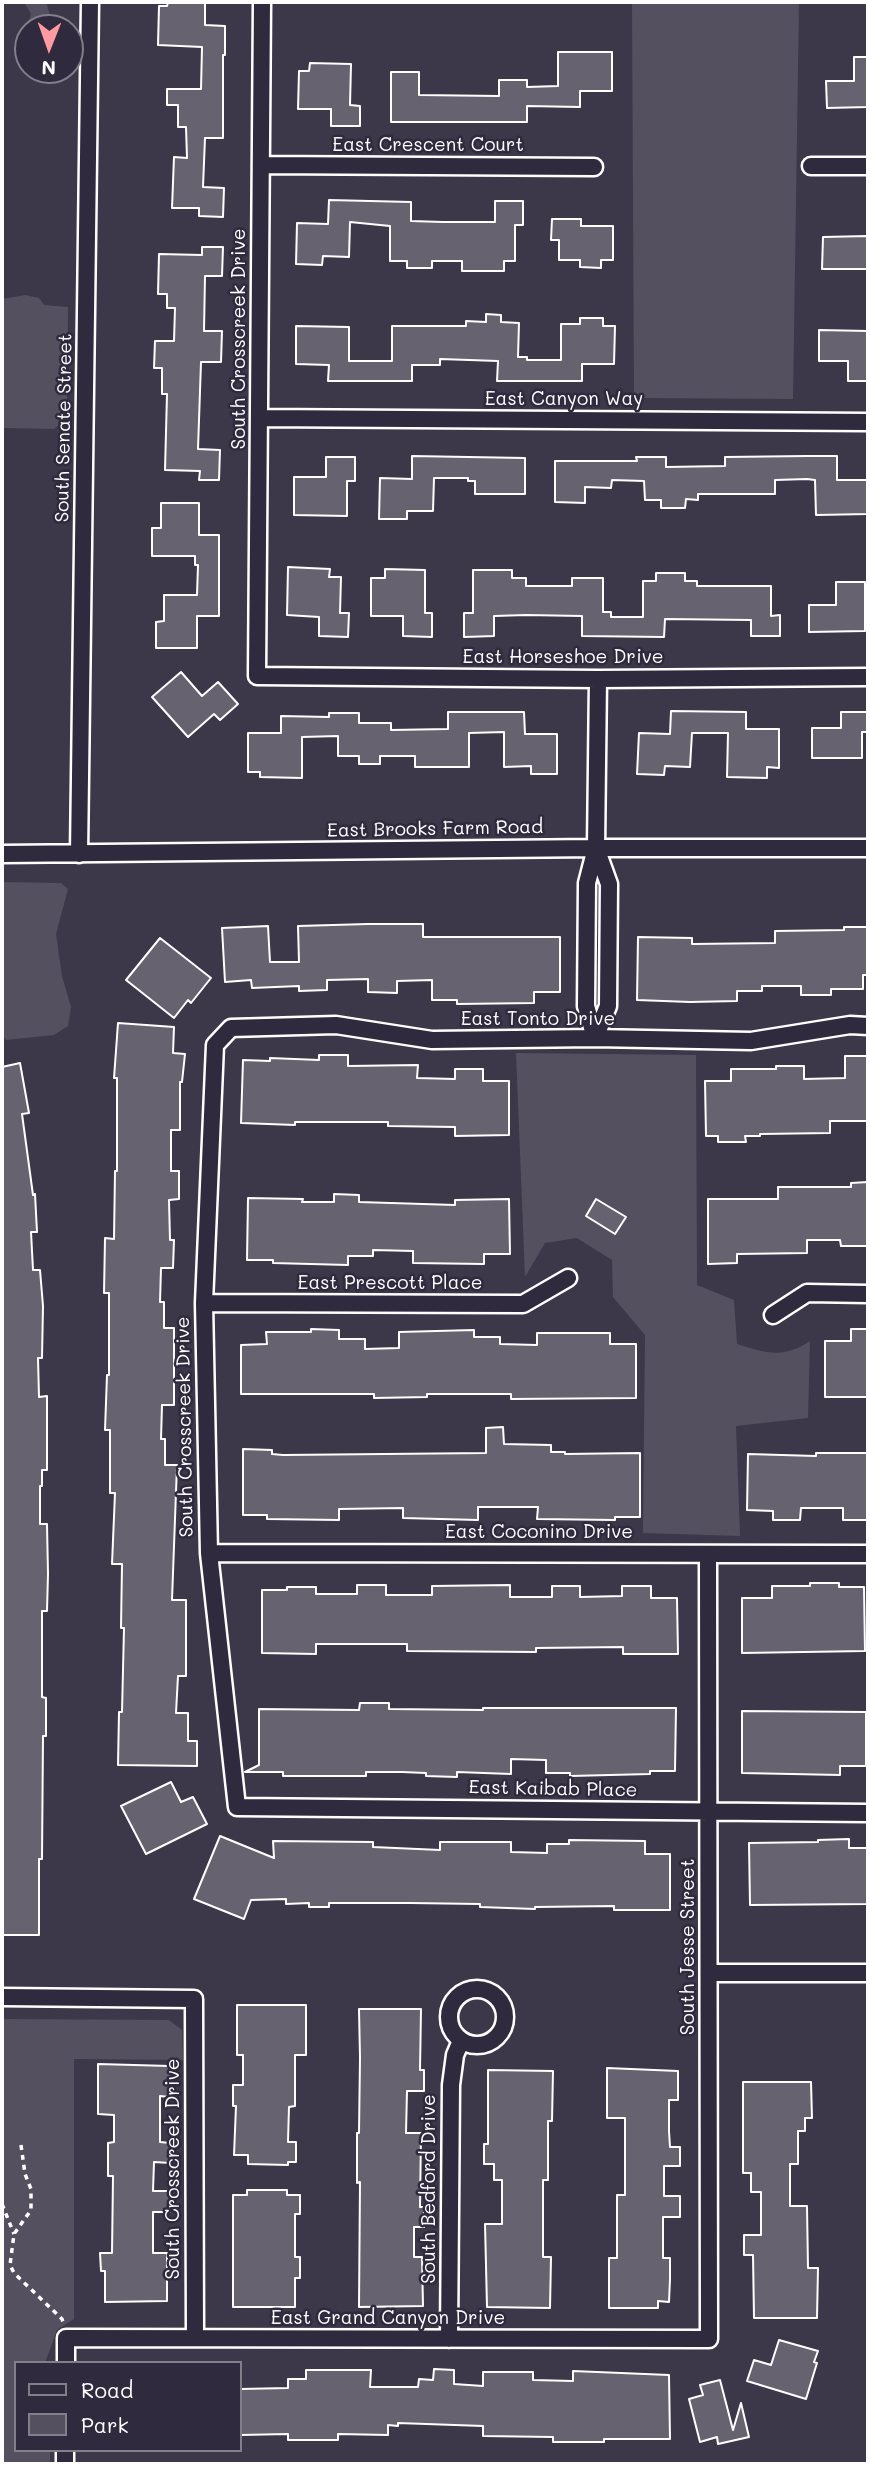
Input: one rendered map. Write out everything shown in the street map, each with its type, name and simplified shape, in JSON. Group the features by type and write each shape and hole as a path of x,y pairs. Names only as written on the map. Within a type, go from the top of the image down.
{"street":[{"name":"South Senate Street","path":"79,854 90,2"},
{"name":"South Crosscreek Drive","path":"257,676 262,2"},
{"name":"East Crescent Court","path":"261,165 594,167"},
{"path":"811,166 868,166"},
{"name":"East Canyon Way","path":"259,418 868,422"},
{"name":"East Horseshoe Drive","path":"257,676 598,679 868,677"},
{"path":"595,1038 608,1006 609,884 596,848 598,679"},
{"name":"East Brooks Farm Road","path":"2,854 868,848"},
{"name":"East Tonto Drive","path":"215,1045 231,1028 336,1025 432,1040 595,1038 751,1041 850,1025 868,1026"},
{"name":"South Crosscreek Drive","path":"215,1045 204,1303 209,1553 237,1807"},
{"name":"East Prescott Place","path":"204,1303 523,1304 568,1278"},
{"path":"773,1315 807,1293 868,1294"},
{"name":"East Coconino Drive","path":"209,1553 868,1554"},
{"name":"South Jesse Street","path":"708,1554 709,2339"},
{"name":"East Kaibab Place","path":"237,1807 868,1813"},
{"path":"709,1973 868,1973"},
{"name":"South Crosscreek Drive","path":"2,1997 194,1999 195,2338"},
{"name":"South Bedford Drive","path":"449,2339 451,2085 461,2041"},
{"path":"66,2338 66,2361"},
{"name":"East Grand Canyon Drive","path":"66,2338 709,2339"}],"path":[{"path":"21,2145 25,2174 31,2189 31,2210 14,2234 10,2265 14,2273 62,2319 66,2338"},
{"path":"2,2204 14,2234"}],"green space":[{"path":"24,2 46,2 50,14 31,14"},
{"path":"632,2 799,2 793,399 634,398"},
{"path":"25,295 39,298 44,305 68,307 67,419 54,429 2,428 2,299"},
{"path":"2,882 61,883 68,889 56,934 62,976 71,1007 68,1026 54,1035 6,1040 2,1035"},
{"path":"516,1053 696,1055 697,1285 734,1300 737,1344 774,1353 800,1347 810,1341 808,1418 736,1426 740,1536 643,1533 645,1335 613,1297 612,1260 577,1238 545,1243 525,1277"},
{"path":"2,2019 169,2020 182,2030 183,2060 74,2059 74,2319 57,2330 46,2361 14,2361 14,2452 50,2452 50,2464 2,2464"}],"building":[{"path":"168,2 205,2 205,25 225,26 223,138 205,138 203,187 224,188 223,217 199,216 199,208 172,208 174,157 187,158 186,127 178,127 178,105 167,105 167,89 201,89 202,47 158,45 159,6 167,6"},
{"path":"558,52 612,52 612,91 580,91 580,107 527,106 527,122 391,122 391,72 419,72 419,95 499,96 499,80 527,80 527,87 558,86"},
{"path":"854,57 868,57 868,107 827,108 826,81 854,81"},
{"path":"310,63 351,64 350,105 360,106 360,126 331,126 331,109 298,109 299,71 309,71"},
{"path":"329,200 411,202 411,221 443,222 495,222 495,201 523,201 523,225 515,225 515,261 504,261 504,271 462,271 462,261 432,261 432,268 407,268 407,261 390,261 390,226 350,222 349,257 323,256 322,265 296,264 297,223 328,224"},
{"path":"552,219 581,219 581,226 613,226 613,260 601,260 601,268 580,267 580,260 559,260 559,240 551,240"},
{"path":"868,236 868,269 822,269 823,237"},
{"path":"202,247 223,247 222,276 205,276 204,331 222,331 221,362 201,362 198,449 220,450 219,480 199,480 200,471 165,470 167,394 162,394 162,368 154,368 155,341 174,341 175,308 167,308 167,294 158,294 159,254 202,255"},
{"path":"486,314 501,315 501,322 519,323 518,357 527,357 527,360 561,360 561,324 580,324 580,318 603,318 603,326 615,326 614,364 582,364 582,381 497,381 498,361 440,359 440,365 412,365 412,381 328,381 329,365 296,364 296,326 349,327 349,361 392,361 392,326 466,326 466,321 486,322"},
{"path":"819,330 868,331 868,381 848,381 848,361 819,361"},
{"path":"412,456 525,458 525,494 475,494 475,481 468,481 468,478 434,478 433,511 407,511 407,519 379,519 380,478 412,479"},
{"path":"837,456 837,480 868,480 868,514 816,515 815,480 807,479 775,480 775,494 698,494 698,500 686,499 685,508 661,508 661,500 645,500 644,481 612,480 611,488 585,487 585,503 555,502 555,461 637,461 636,457 666,457 666,467 725,466 725,457"},
{"path":"326,457 355,457 355,481 347,481 347,516 294,515 294,477 326,477"},
{"path":"161,503 199,503 199,535 219,535 219,616 197,616 197,648 156,648 156,622 164,621 164,595 197,595 198,565 195,565 195,556 152,556 152,528 161,528"},
{"path":"288,567 330,569 329,577 341,577 340,613 349,613 348,637 319,636 319,617 287,615"},
{"path":"385,569 425,570 425,613 432,613 432,637 403,636 403,616 371,616 371,578 385,578"},
{"path":"473,570 512,570 512,578 526,578 526,586 572,586 572,578 603,578 603,612 611,612 611,617 643,617 643,581 656,581 656,573 685,573 685,581 697,581 697,586 771,586 771,616 780,615 780,636 751,636 751,620 665,619 664,637 582,636 582,616 526,615 494,616 494,636 464,637 464,613 473,613"},
{"path":"836,582 865,582 865,631 809,632 809,605 836,605"},
{"path":"181,672 202,696 218,682 238,704 220,720 214,714 188,737 152,697"},
{"path":"671,711 746,712 746,729 779,729 779,768 767,767 767,778 727,777 728,733 692,733 690,767 665,766 664,775 637,774 639,733 670,734"},
{"path":"448,712 524,712 525,734 557,734 557,774 531,774 531,766 504,767 504,732 469,733 469,767 415,767 415,756 380,756 380,764 359,764 359,756 338,756 338,736 302,737 302,778 260,777 260,772 248,772 248,733 281,733 281,716 329,717 329,713 359,713 359,723 391,723 391,730 448,729"},
{"path":"841,712 868,712 868,732 862,732 862,758 812,758 812,728 841,728"},
{"path":"423,924 423,937 560,937 560,992 534,992 534,1003 457,1004 457,1000 432,1000 432,980 397,981 397,993 368,992 368,979 327,980 327,990 299,991 299,986 252,988 251,980 225,982 222,928 268,926 270,962 299,962 298,926"},
{"path":"844,927 868,927 868,975 863,975 863,989 831,989 831,995 801,995 801,986 762,986 762,991 737,991 737,1001 637,1000 638,937 692,938 692,944 775,943 775,931 844,930"},
{"path":"160,938 211,978 191,1003 188,1000 174,1018 126,980"},
{"path":"118,1023 174,1027 173,1053 185,1054 180,1082 180,1130 171,1130 171,1171 179,1171 179,1199 169,1200 170,1240 174,1240 173,1268 161,1268 160,1302 164,1302 164,1328 174,1328 174,1405 162,1405 161,1439 165,1439 165,1465 177,1465 172,1600 186,1600 186,1676 178,1676 176,1713 188,1713 188,1741 197,1741 197,1766 118,1765 124,1628 121,1628 122,1564 112,1564 115,1493 110,1493 110,1430 105,1430 109,1375 109,1293 104,1293 105,1238 114,1239 117,1078 114,1078"},
{"path":"319,1055 348,1055 348,1066 418,1065 417,1078 455,1079 455,1069 483,1069 483,1081 509,1081 509,1135 455,1136 455,1127 388,1126 388,1122 295,1122 295,1125 241,1123 243,1060 319,1060"},
{"path":"845,1056 868,1056 868,1121 830,1121 830,1133 760,1134 745,1136 746,1142 718,1142 718,1136 706,1136 705,1081 731,1081 731,1069 776,1069 776,1066 804,1066 804,1079 845,1078"},
{"path":"20,1063 29,1113 22,1114 33,1195 35,1194 37,1232 31,1232 33,1270 40,1270 43,1306 42,1358 38,1358 39,1397 47,1396 47,1470 42,1470 40,1486 40,1524 47,1524 48,1574 47,1611 42,1611 42,1697 46,1698 46,1736 43,1736 39,1935 2,1935 2,1067"},
{"path":"868,1182 868,1246 841,1246 840,1240 807,1240 807,1253 737,1254 737,1263 708,1264 708,1199 778,1199 778,1187 851,1187 851,1183"},
{"path":"334,1194 359,1195 359,1202 455,1205 455,1200 509,1199 510,1254 484,1254 484,1264 413,1263 413,1251 373,1250 373,1256 348,1256 348,1265 247,1260 248,1198 334,1202"},
{"path":"596,1199 626,1217 615,1234 586,1216"},
{"path":"311,1329 339,1330 339,1339 365,1339 365,1349 399,1348 399,1332 474,1330 474,1337 500,1337 500,1344 537,1345 537,1333 610,1333 610,1344 636,1344 636,1398 511,1399 511,1394 427,1394 427,1397 374,1398 374,1394 241,1394 241,1345 267,1344 266,1332 311,1332"},
{"path":"851,1329 868,1329 868,1397 825,1397 825,1341 851,1341"},
{"path":"503,1427 504,1444 551,1445 551,1452 565,1454 640,1453 640,1517 615,1517 615,1520 537,1519 538,1507 478,1507 478,1520 403,1518 403,1508 339,1509 339,1520 267,1519 267,1515 243,1515 243,1449 272,1450 272,1454 283,1455 486,1453 486,1428"},
{"path":"816,1453 868,1453 868,1520 843,1520 843,1508 801,1508 800,1520 773,1520 773,1511 747,1510 748,1454 816,1456"},
{"path":"810,1583 839,1583 839,1587 864,1587 865,1651 742,1653 742,1598 772,1598 772,1586 810,1586"},
{"path":"357,1585 386,1585 386,1595 432,1595 432,1586 510,1585 510,1597 552,1597 552,1586 580,1586 580,1597 622,1596 622,1586 651,1586 651,1598 677,1598 678,1654 623,1654 623,1647 536,1648 536,1652 407,1651 407,1644 316,1644 316,1654 262,1653 262,1590 316,1587 316,1594 357,1594"},
{"path":"360,1703 389,1703 389,1709 676,1708 675,1771 570,1776 570,1773 546,1773 546,1760 511,1759 511,1774 457,1772 457,1777 402,1772 366,1772 366,1776 283,1776 283,1772 245,1772 259,1765 259,1709 359,1710"},
{"path":"742,1711 866,1712 866,1766 840,1766 840,1775 742,1773"},
{"path":"171,1782 181,1802 193,1797 207,1824 146,1854 121,1806"},
{"path":"220,1836 274,1858 273,1841 373,1842 373,1847 440,1850 440,1842 511,1842 511,1852 547,1853 547,1844 569,1844 569,1840 645,1841 645,1854 670,1854 670,1910 614,1910 614,1906 535,1909 480,1907 480,1904 410,1903 329,1903 329,1907 309,1907 309,1903 286,1904 286,1899 251,1900 244,1919 194,1899"},
{"path":"849,1839 849,1848 868,1848 868,1904 750,1905 749,1843"},
{"path":"237,2005 306,2005 306,2055 295,2055 295,2106 289,2107 288,2142 296,2142 296,2162 288,2162 288,2165 248,2164 248,2155 234,2155 236,2106 233,2106 233,2085 243,2085 243,2055 237,2055"},
{"path":"359,2009 421,2009 420,2070 424,2070 424,2091 407,2091 406,2133 421,2133 420,2207 424,2207 424,2227 414,2227 414,2257 422,2257 423,2306 359,2307"},
{"path":"98,2064 170,2066 169,2097 160,2096 160,2142 170,2143 170,2163 154,2162 153,2191 170,2191 170,2212 153,2212 153,2253 167,2253 167,2301 105,2302 105,2271 101,2271 100,2253 112,2253 113,2176 108,2176 108,2143 114,2142 114,2115 98,2114"},
{"path":"607,2068 678,2071 678,2100 669,2100 669,2131 670,2147 680,2147 680,2166 664,2166 664,2196 680,2196 680,2217 663,2217 663,2258 670,2258 669,2302 658,2301 658,2308 609,2308 609,2258 617,2258 617,2195 625,2195 625,2118 607,2118"},
{"path":"488,2070 553,2071 552,2121 548,2121 548,2180 543,2180 543,2257 551,2257 550,2308 487,2307 485,2224 502,2224 502,2180 494,2180 494,2164 484,2164 484,2144 488,2144"},
{"path":"743,2082 811,2082 812,2118 805,2118 805,2131 798,2131 798,2164 790,2164 790,2206 807,2206 808,2268 818,2268 817,2318 754,2318 753,2255 744,2255 744,2235 761,2235 761,2192 751,2192 751,2173 743,2173"},
{"path":"247,2190 287,2190 287,2195 300,2195 300,2214 295,2214 295,2257 300,2257 300,2278 295,2278 295,2307 233,2307 233,2195 247,2195"},
{"path":"779,2340 818,2351 806,2399 747,2381 754,2360 771,2365"},
{"path":"434,2369 454,2370 454,2384 483,2386 483,2372 533,2372 533,2380 573,2381 573,2371 669,2375 670,2439 553,2442 553,2437 483,2436 483,2426 398,2423 398,2426 388,2425 388,2435 338,2434 338,2440 288,2440 288,2434 242,2435 242,2389 288,2388 288,2379 306,2379 306,2370 371,2370 370,2387 418,2387 419,2379 433,2380"},
{"path":"720,2380 733,2430 741,2403 749,2437 718,2444 717,2437 700,2442 689,2399 703,2395 700,2385"}]}
